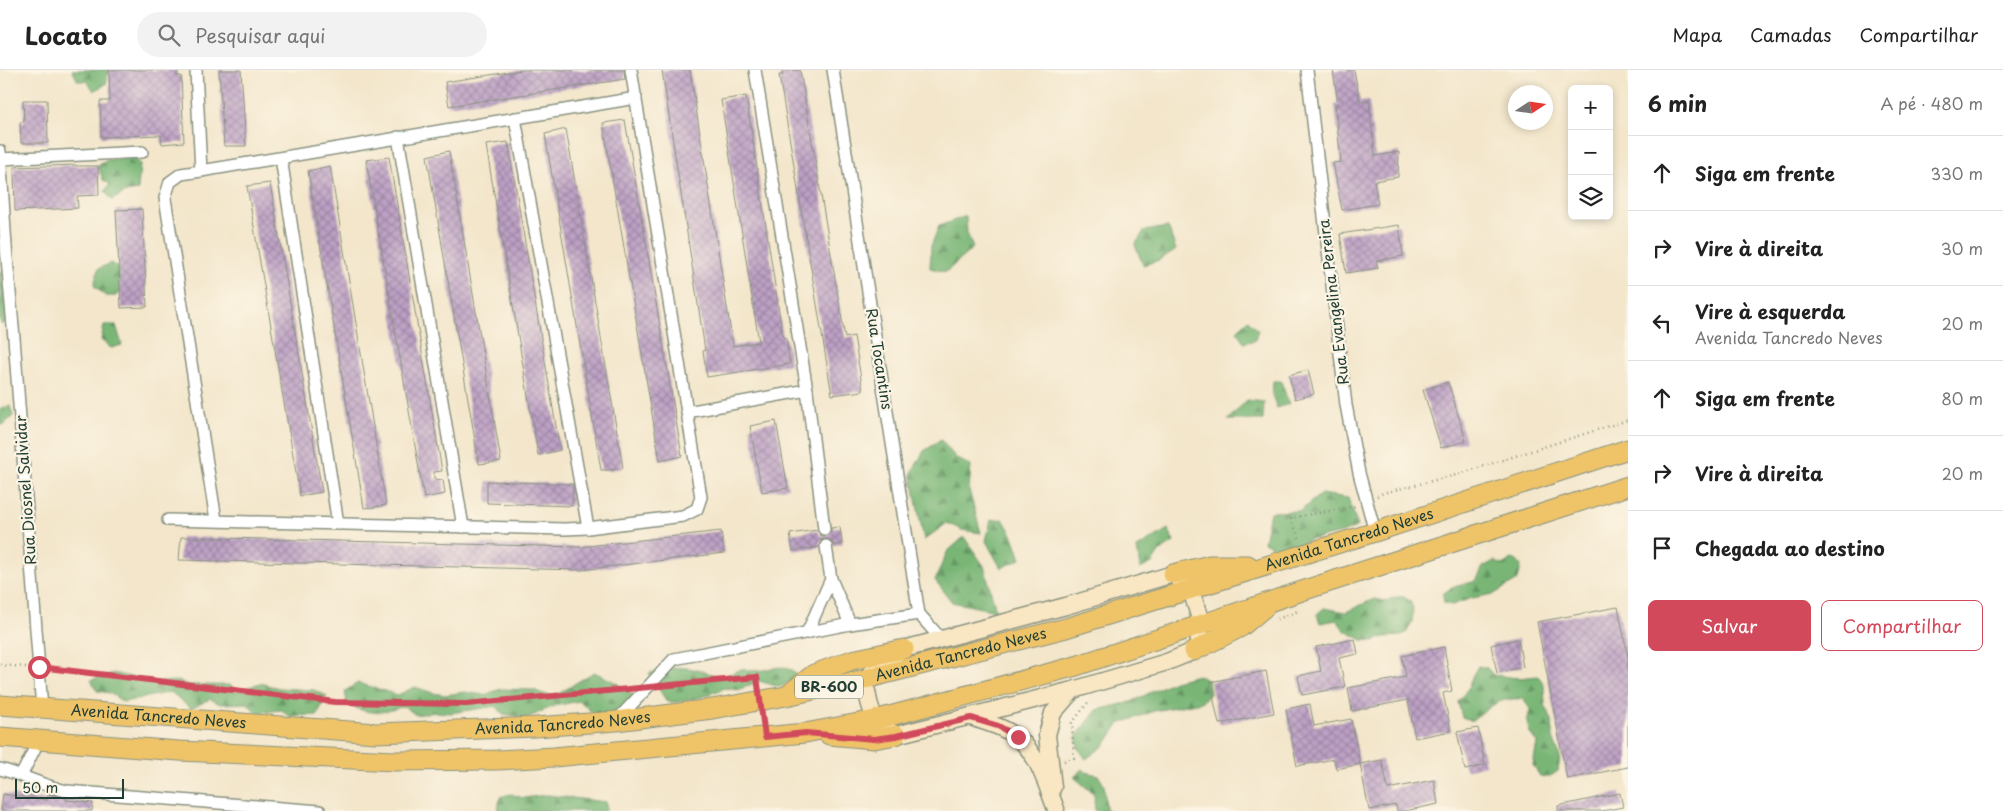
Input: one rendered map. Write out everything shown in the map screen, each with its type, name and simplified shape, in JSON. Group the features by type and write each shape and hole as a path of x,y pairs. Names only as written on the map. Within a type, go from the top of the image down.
{"main road":[{"name":"Avenida Tancredo Neves","path":"0,705 376,733 536,727 616,721 760,701 865,679 1057,631 1375,532 1628,449"},
{"name":"Avenida Tancredo Neves","path":"0,737 179,751 365,759 478,760 554,757 806,733 875,720 1076,666 1628,486"},
{"path":"786,696 814,674 852,660 942,640 1210,565 1267,565"},
{"path":"1173,574 1191,590 1202,625 1198,644 1194,652"},
{"path":"806,733 874,739 896,736 1073,690 1194,652 1241,628 1274,600"},
{"path":"896,736 883,728 875,720 869,703 865,679 887,659 904,649"},
{"path":"1056,810 1047,734 1053,713 1073,690"},
{"path":"971,718 998,726 1018,737 1036,759 1056,810"}],"street":[{"path":"196,70 201,171"},
{"path":"168,520 588,528 683,516 697,509 701,497 631,70"},
{"path":"755,70 807,390 824,529"},
{"name":"Rua Tocantins","path":"833,70 919,614"},
{"name":"Rua Evangelina Pereira","path":"1307,70 1346,405 1359,473 1375,532"},
{"path":"216,520 165,198 170,182 181,174 636,98"},
{"path":"514,118 588,528"},
{"path":"398,137 463,527"},
{"name":"Rua Diosnel Salvidar","path":"0,151 3,248 14,338 42,709"},
{"path":"0,159 142,152"},
{"path":"281,158 338,524"},
{"path":"687,412 807,390"},
{"path":"826,546 831,579 850,624"},
{"path":"807,633 831,579"},
{"path":"616,721 674,659 850,624 919,614 942,640"},
{"path":"22,774 39,740"},
{"path":"0,769 22,774 48,787 67,791 320,811"}],"path":[{"path":"0,665 39,667 335,702 466,704 757,677 760,701"}],"green space":[{"path":"72,70 109,70 106,84 94,91 87,81 78,81"},
{"path":"134,156 140,164 138,190 126,192 112,200 105,191 110,184 103,180 98,166 107,160"},
{"path":"966,216 967,233 973,248 946,272 930,268 931,246 939,226"},
{"path":"1168,227 1176,250 1159,260 1143,265 1135,245 1144,231"},
{"path":"111,263 123,270 127,288 115,296 106,296 94,286 98,269"},
{"path":"0,271 2,271 7,314 6,324 1,324 0,320"},
{"path":"1248,320 1258,330 1255,340 1244,343 1237,331"},
{"path":"104,325 116,325 122,345 111,348 101,340"},
{"path":"1273,381 1281,381 1289,404 1277,408 1272,395"},
{"path":"1247,400 1264,402 1263,420 1228,420"},
{"path":"10,406 13,416 2,426 0,423 0,409"},
{"path":"941,440 956,458 971,466 969,490 981,533 962,530 947,523 924,540 911,474 924,451"},
{"path":"1321,494 1348,498 1358,526 1342,533 1308,540 1286,553 1264,542 1270,512 1300,511"},
{"path":"1003,519 1013,536 1021,559 1001,568 986,541 991,520"},
{"path":"1168,529 1174,542 1159,552 1152,563 1140,569 1137,548"},
{"path":"964,537 984,566 996,611 952,602 935,580 947,552"},
{"path":"1512,559 1521,566 1518,580 1494,594 1472,598 1452,605 1444,603 1443,594 1454,587 1476,581 1483,567 1494,561 1502,565"},
{"path":"1395,597 1404,597 1410,601 1413,608 1412,622 1407,632 1401,636 1384,637 1373,641 1362,640 1344,630 1337,620 1320,623 1317,614 1324,608 1346,612 1374,599 1386,601"},
{"path":"1478,666 1487,668 1493,675 1518,678 1538,676 1544,684 1545,705 1552,720 1553,738 1560,757 1558,771 1549,777 1540,776 1533,765 1537,743 1530,733 1527,723 1530,709 1523,699 1501,701 1489,707 1472,721 1462,717 1458,702 1469,687"},
{"path":"780,667 792,670 798,677 780,687 759,681 738,690 725,688 702,697 679,702 667,702 649,673 669,668 686,668 703,671 722,678 741,669 758,671"},
{"path":"594,672 615,682 634,695 615,715 593,713 579,701 554,706 527,718 503,714 496,706 451,713 436,712 416,715 404,706 388,711 369,712 347,704 345,691 358,683 398,695 415,687 446,695 464,692 484,695 501,689 533,690 553,697"},
{"path":"113,673 155,682 178,681 189,685 231,685 235,692 260,683 279,688 314,690 327,696 317,715 289,716 282,710 256,713 248,703 220,704 210,699 191,709 171,692 123,702 110,693 97,691 91,680"},
{"path":"1198,675 1208,681 1210,694 1201,702 1154,711 1119,724 1105,745 1086,759 1078,748 1076,737 1097,710 1131,702 1174,681"},
{"path":"1083,769 1086,772 1098,775 1104,785 1106,808 1108,811 1095,811 1094,794 1074,777"},
{"path":"511,794 523,798 547,795 606,802 606,811 498,811 500,797"}],"building":[{"path":"109,70 177,70 177,76 181,76 184,142 162,144 161,135 101,137 100,101 110,101"},
{"path":"219,70 241,70 246,146 224,146"},
{"path":"522,70 624,70 625,79 449,106 445,82"},
{"path":"662,70 690,70 733,346 759,342 721,100 746,96 783,338 786,338 790,364 707,377 703,351 705,350"},
{"path":"782,70 800,70 845,338 854,336 863,391 832,395 779,75 783,75"},
{"path":"1333,70 1354,70 1360,102 1369,101 1375,156 1399,152 1398,177 1374,181 1378,204 1342,210 1333,163 1341,162 1335,105 1338,104"},
{"path":"23,100 47,100 48,143 21,143 20,122 24,122"},
{"path":"625,120 682,456 660,461 603,123"},
{"path":"566,129 623,468 611,470 601,470 545,134"},
{"path":"508,142 560,450 538,455 486,145"},
{"path":"449,151 501,461 479,464 427,156"},
{"path":"389,157 442,471 434,472 434,479 443,480 445,494 424,498 366,160"},
{"path":"98,166 99,195 77,196 78,208 15,211 14,167"},
{"path":"330,166 386,505 375,507 364,508 308,171"},
{"path":"270,183 322,492 300,496 247,186"},
{"path":"142,209 147,307 121,308 116,210"},
{"path":"1399,225 1403,256 1376,261 1378,268 1346,273 1340,234"},
{"path":"1308,370 1314,394 1295,399 1289,375"},
{"path":"1448,382 1466,441 1441,448 1423,390"},
{"path":"776,421 788,488 762,492 750,426"},
{"path":"487,481 573,484 572,506 487,503"},
{"path":"840,527 842,544 833,545 832,541 825,539 821,540 819,547 793,551 790,534 817,530 821,536 825,536 831,532 831,528"},
{"path":"721,531 724,553 581,570 179,560 181,537 579,547"},
{"path":"1618,607 1628,657 1628,767 1567,779 1537,622"},
{"path":"1355,639 1358,654 1339,658 1345,687 1302,695 1298,676 1321,671 1316,647"},
{"path":"1518,639 1523,667 1497,673 1491,645"},
{"path":"1444,647 1452,691 1443,693 1451,731 1415,738 1408,700 1352,711 1348,688 1406,677 1402,656"},
{"path":"1266,671 1274,713 1219,724 1210,682"},
{"path":"1310,704 1314,726 1351,719 1360,764 1336,769 1334,759 1297,766 1286,709"},
{"path":"1478,728 1485,765 1465,770 1457,732"},
{"path":"1382,760 1388,789 1434,780 1438,804 1405,811 1397,811 1396,805 1369,810 1360,764"},
{"path":"1620,793 1623,807 1602,811 1558,811 1558,806"},
{"path":"3,794 47,800 48,794 67,798 66,800 93,803 92,811 1,811"}],"route":[{"path":"39,667 335,702 466,704 757,677 765,737 806,733 874,739 896,736 971,718 998,726 1018,737"}]}
